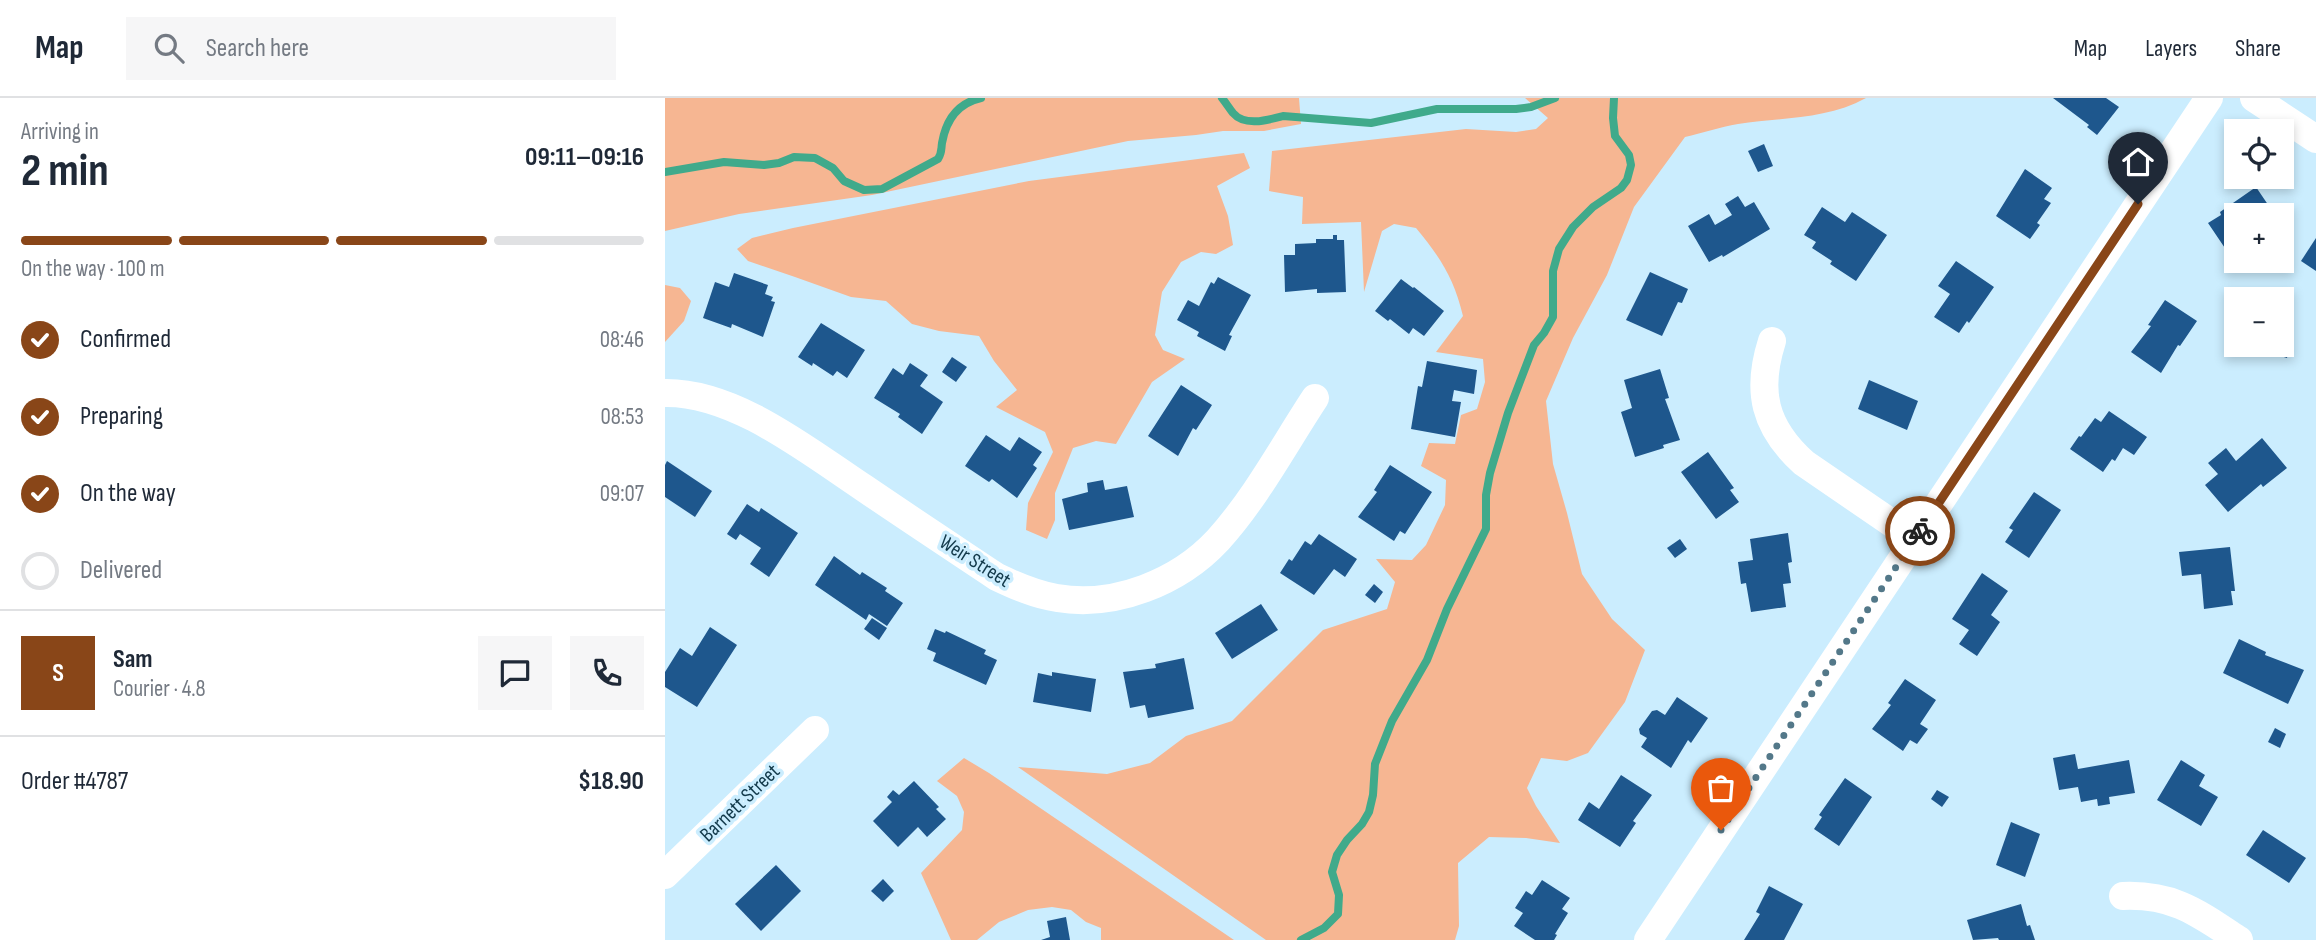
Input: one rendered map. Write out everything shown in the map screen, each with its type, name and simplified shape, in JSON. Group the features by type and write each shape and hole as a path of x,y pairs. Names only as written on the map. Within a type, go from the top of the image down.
{"street":[{"path":"1648,940 2209,98"},
{"path":"2254,98 2316,139"},
{"path":"1772,341 1765,364 1763,388 1768,412 1778,434 1804,463 1915,539"},
{"name":"Weir Street","path":"665,393 697,396 726,405 753,418 997,577 1025,590 1076,600 1111,598 1155,584 1181,570 1209,548 1241,511 1315,398"},
{"name":"Barnett Street","path":"665,875 815,730"},
{"path":"2123,896 2167,899 2192,909 2239,940"}],"shaded area":[{"path":"665,98 1299,98 1301,124 1264,131 1223,131 1128,141 872,195 739,214 665,231"},
{"path":"1525,98 1866,98 1820,114 1738,124 1685,137 1634,207 1607,275 1573,338 1546,401 1553,464 1582,574 1612,619 1645,650 1625,702 1588,753 1567,761 1541,758 1527,788 1560,843 1526,838 1489,837 1458,863 1459,926 1455,940 1266,940 1018,767 1107,774 1150,763 1186,736 1232,721 1323,630 1387,609 1395,582 1376,559 1412,560 1426,545 1445,505 1446,480 1421,466 1429,443 1455,444 1461,415 1477,409 1485,382 1483,359 1436,352 1463,316 1445,269 1416,228 1394,224 1382,231 1364,292 1361,222 1302,224 1303,197 1269,191 1272,151 1466,129 1516,132 1536,129 1548,118"},
{"path":"1244,153 1250,168 1217,186 1228,216 1233,245 1216,254 1201,252 1181,262 1162,292 1155,335 1163,350 1185,359 1152,382 1116,444 1096,441 1073,448 1055,493 1055,520 1047,539 1026,530 1028,503 1053,452 1045,432 996,407 1017,390 994,361 979,336 939,331 912,324 886,301 851,297 748,261 737,249 752,238 793,228 1029,181"},
{"path":"665,285 680,288 691,301 684,321 665,342"},
{"path":"964,758 1234,940 1101,940 1101,928 1086,922 1071,910 1052,907 1028,910 999,922 977,940 951,940 921,873 962,830 964,812 957,796 937,781"}],"building":[{"path":"2053,98 2106,98 2119,107 2097,135 2087,127 2089,125"},
{"path":"1764,144 1773,166 1758,172 1748,151"},
{"path":"2025,169 2052,188 2044,199 2051,203 2030,239 1996,216"},
{"path":"2253,189 2257,189 2267,203 2233,203"},
{"path":"1738,196 1745,207 1754,202 1770,229 1723,257 1722,255 1709,262 1688,226 1709,214 1715,225 1732,215 1725,204"},
{"path":"1822,207 1845,222 1852,212 1887,235 1856,281 1830,264 1832,261 1812,248 1816,242 1804,235"},
{"path":"2224,209 2224,247 2208,223 2221,215 2220,212"},
{"path":"1333,235 1337,235 1337,240 1344,240 1346,292 1317,293 1317,289 1285,292 1284,255 1295,255 1295,244 1316,243 1316,239 1333,239"},
{"path":"2316,238 2316,271 2301,261"},
{"path":"1956,261 1994,287 1959,333 1934,317 1950,294 1938,286"},
{"path":"1650,272 1688,289 1682,303 1678,302 1662,336 1626,320"},
{"path":"734,273 768,285 765,294 773,297 771,301 775,302 763,337 732,324 731,328 703,318 715,282 729,287"},
{"path":"1218,277 1251,295 1229,335 1232,336 1225,351 1197,336 1199,332 1177,320 1188,300 1199,306 1211,282 1214,284"},
{"path":"1401,279 1444,311 1424,336 1413,328 1409,334 1375,311"},
{"path":"2165,300 2197,321 2161,373 2131,352 2151,326 2148,325"},
{"path":"821,323 865,350 847,378 837,371 833,376 798,357"},
{"path":"952,357 967,367 956,382 942,372"},
{"path":"1427,361 1477,370 1474,394 1454,390 1452,401 1461,402 1455,437 1411,429 1418,386 1422,387"},
{"path":"910,363 928,375 920,386 943,402 922,434 898,417 900,414 874,398 893,368 903,375"},
{"path":"1660,369 1669,398 1665,399 1680,440 1635,457 1621,412 1632,408 1624,380"},
{"path":"1869,380 1918,401 1907,430 1858,409"},
{"path":"1181,385 1212,405 1196,430 1193,428 1178,456 1148,436"},
{"path":"2109,411 2147,437 2134,455 2123,448 2115,461 2112,459 2103,472 2070,449 2095,418 2101,422"},
{"path":"986,435 1010,451 1019,437 1042,452 1033,465 1037,468 1017,498 992,479 989,482 965,466"},
{"path":"2262,438 2287,468 2263,487 2261,484 2228,512 2205,485 2218,474 2208,463 2226,448 2236,461"},
{"path":"1708,452 1734,488 1730,490 1739,502 1716,519 1681,472"},
{"path":"667,461 712,491 695,517 665,497"},
{"path":"1390,465 1432,492 1405,534 1400,531 1394,541 1358,517 1377,492 1374,490"},
{"path":"1103,480 1105,490 1127,486 1134,517 1069,530 1062,499 1088,492 1087,483"},
{"path":"2034,492 2061,510 2029,558 2005,542 2013,530 2009,528"},
{"path":"747,504 759,512 761,508 798,533 769,577 750,564 761,548 740,534 736,540 727,534"},
{"path":"1788,533 1792,562 1788,563 1791,583 1783,584 1786,607 1751,612 1746,583 1741,584 1738,562 1753,560 1750,539"},
{"path":"1319,534 1357,559 1345,577 1334,569 1314,595 1280,573 1305,541 1311,545"},
{"path":"1680,539 1687,549 1675,558 1667,548"},
{"path":"2230,547 2235,591 2231,591 2233,605 2204,609 2201,574 2182,576 2179,552"},
{"path":"834,556 860,575 862,572 887,588 885,591 903,603 887,626 869,614 866,620 815,585"},
{"path":"1982,573 2008,591 1991,615 2000,622 1977,656 1959,644 1969,630 1952,619"},
{"path":"1374,584 1383,592 1375,603 1365,595"},
{"path":"1261,604 1278,630 1232,659 1215,633"},
{"path":"872,618 887,628 879,640 864,629"},
{"path":"710,627 737,645 697,707 665,687 665,672 680,648 692,656"},
{"path":"935,629 945,633 946,631 986,650 984,654 997,660 986,685 933,661 936,653 927,649"},
{"path":"2239,639 2266,652 2265,655 2304,670 2288,704 2223,673"},
{"path":"1184,658 1194,709 1148,718 1145,705 1130,708 1123,672 1156,668 1155,664"},
{"path":"1052,672 1096,679 1091,712 1033,702 1038,673 1052,676"},
{"path":"1905,679 1936,700 1920,724 1928,729 1917,744 1910,740 1903,751 1872,729 1891,705 1888,703"},
{"path":"1677,697 1708,718 1691,743 1688,740 1671,768 1641,747 1647,738 1640,734 1639,729 1652,711 1657,710 1665,715"},
{"path":"2275,728 2286,734 2280,748 2268,742"},
{"path":"2075,754 2078,769 2129,760 2135,793 2109,797 2110,804 2098,806 2097,799 2081,802 2078,787 2059,790 2053,758"},
{"path":"2181,760 2205,775 2199,786 2218,797 2201,826 2157,800"},
{"path":"1621,775 1652,795 1633,821 1636,823 1620,847 1578,820 1589,802 1599,809"},
{"path":"1845,778 1872,797 1839,846 1814,829 1822,817 1819,815"},
{"path":"914,781 939,807 936,809 946,819 927,837 918,827 898,847 873,821 892,802 887,797 893,790 899,795"},
{"path":"1937,790 1949,797 1942,807 1931,799"},
{"path":"2011,822 2040,834 2025,877 1996,865"},
{"path":"2263,830 2306,858 2289,883 2246,855"},
{"path":"776,865 801,891 761,931 735,904"},
{"path":"883,879 894,891 883,902 871,891"},
{"path":"1542,880 1570,898 1562,909 1568,913 1554,940 1535,940 1514,926 1523,913 1515,908 1526,891 1532,895"},
{"path":"1769,886 1803,904 1784,940 1744,940 1760,914 1756,912"},
{"path":"2021,904 2027,926 2030,925 2035,940 1973,940 1967,920"},
{"path":"1066,917 1070,940 1041,940 1050,937 1047,921"}],"waterway":[{"path":"665,172 724,162 764,165 794,157 815,158 833,168 844,181 864,190 882,189 938,159 947,127 954,114 966,104 981,98"},
{"path":"1222,98 1233,113 1244,120 1283,116 1371,123 1437,109 1531,107 1555,98"},
{"path":"1301,940 1324,928 1338,914 1339,895 1332,872 1337,855 1369,812 1375,764 1392,721 1427,660 1447,609 1486,529 1486,495 1490,473 1508,413 1534,345 1553,317 1553,271 1559,249 1573,227 1627,180 1631,165 1629,155 1615,136 1614,98"}],"way so far":[{"path":"1721,830 1920,531"}],"route":[{"path":"1920,531 2138,204"}]}
